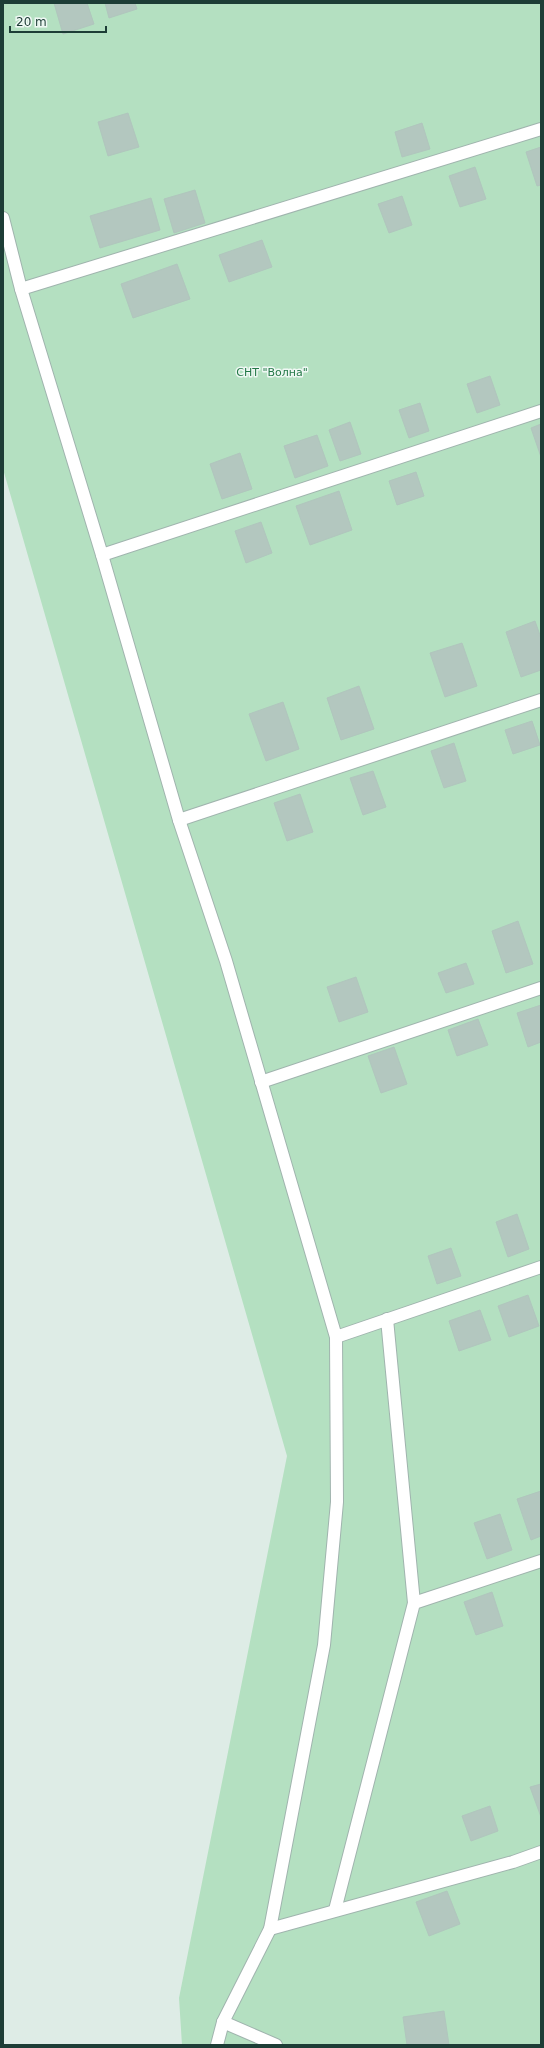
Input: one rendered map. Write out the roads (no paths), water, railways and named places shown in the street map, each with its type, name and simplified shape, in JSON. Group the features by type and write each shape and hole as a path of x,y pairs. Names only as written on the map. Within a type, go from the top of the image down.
{"street":[{"path":"21,289 541,129"},
{"path":"3,218 21,289 102,555 179,820 226,961 336,1337 337,1502 324,1645 270,1929 224,2022 217,2045"},
{"path":"102,555 541,411"},
{"path":"179,820 541,700"},
{"path":"261,1082 541,988"},
{"path":"336,1337 541,1268"},
{"path":"335,1910 414,1603 387,1319"},
{"path":"414,1603 541,1561"},
{"path":"270,1929 513,1862 541,1852"},
{"path":"224,2022 276,2045"}],"park label":[{"name":"СНТ \"Волна\"","path":"272,372"}]}
